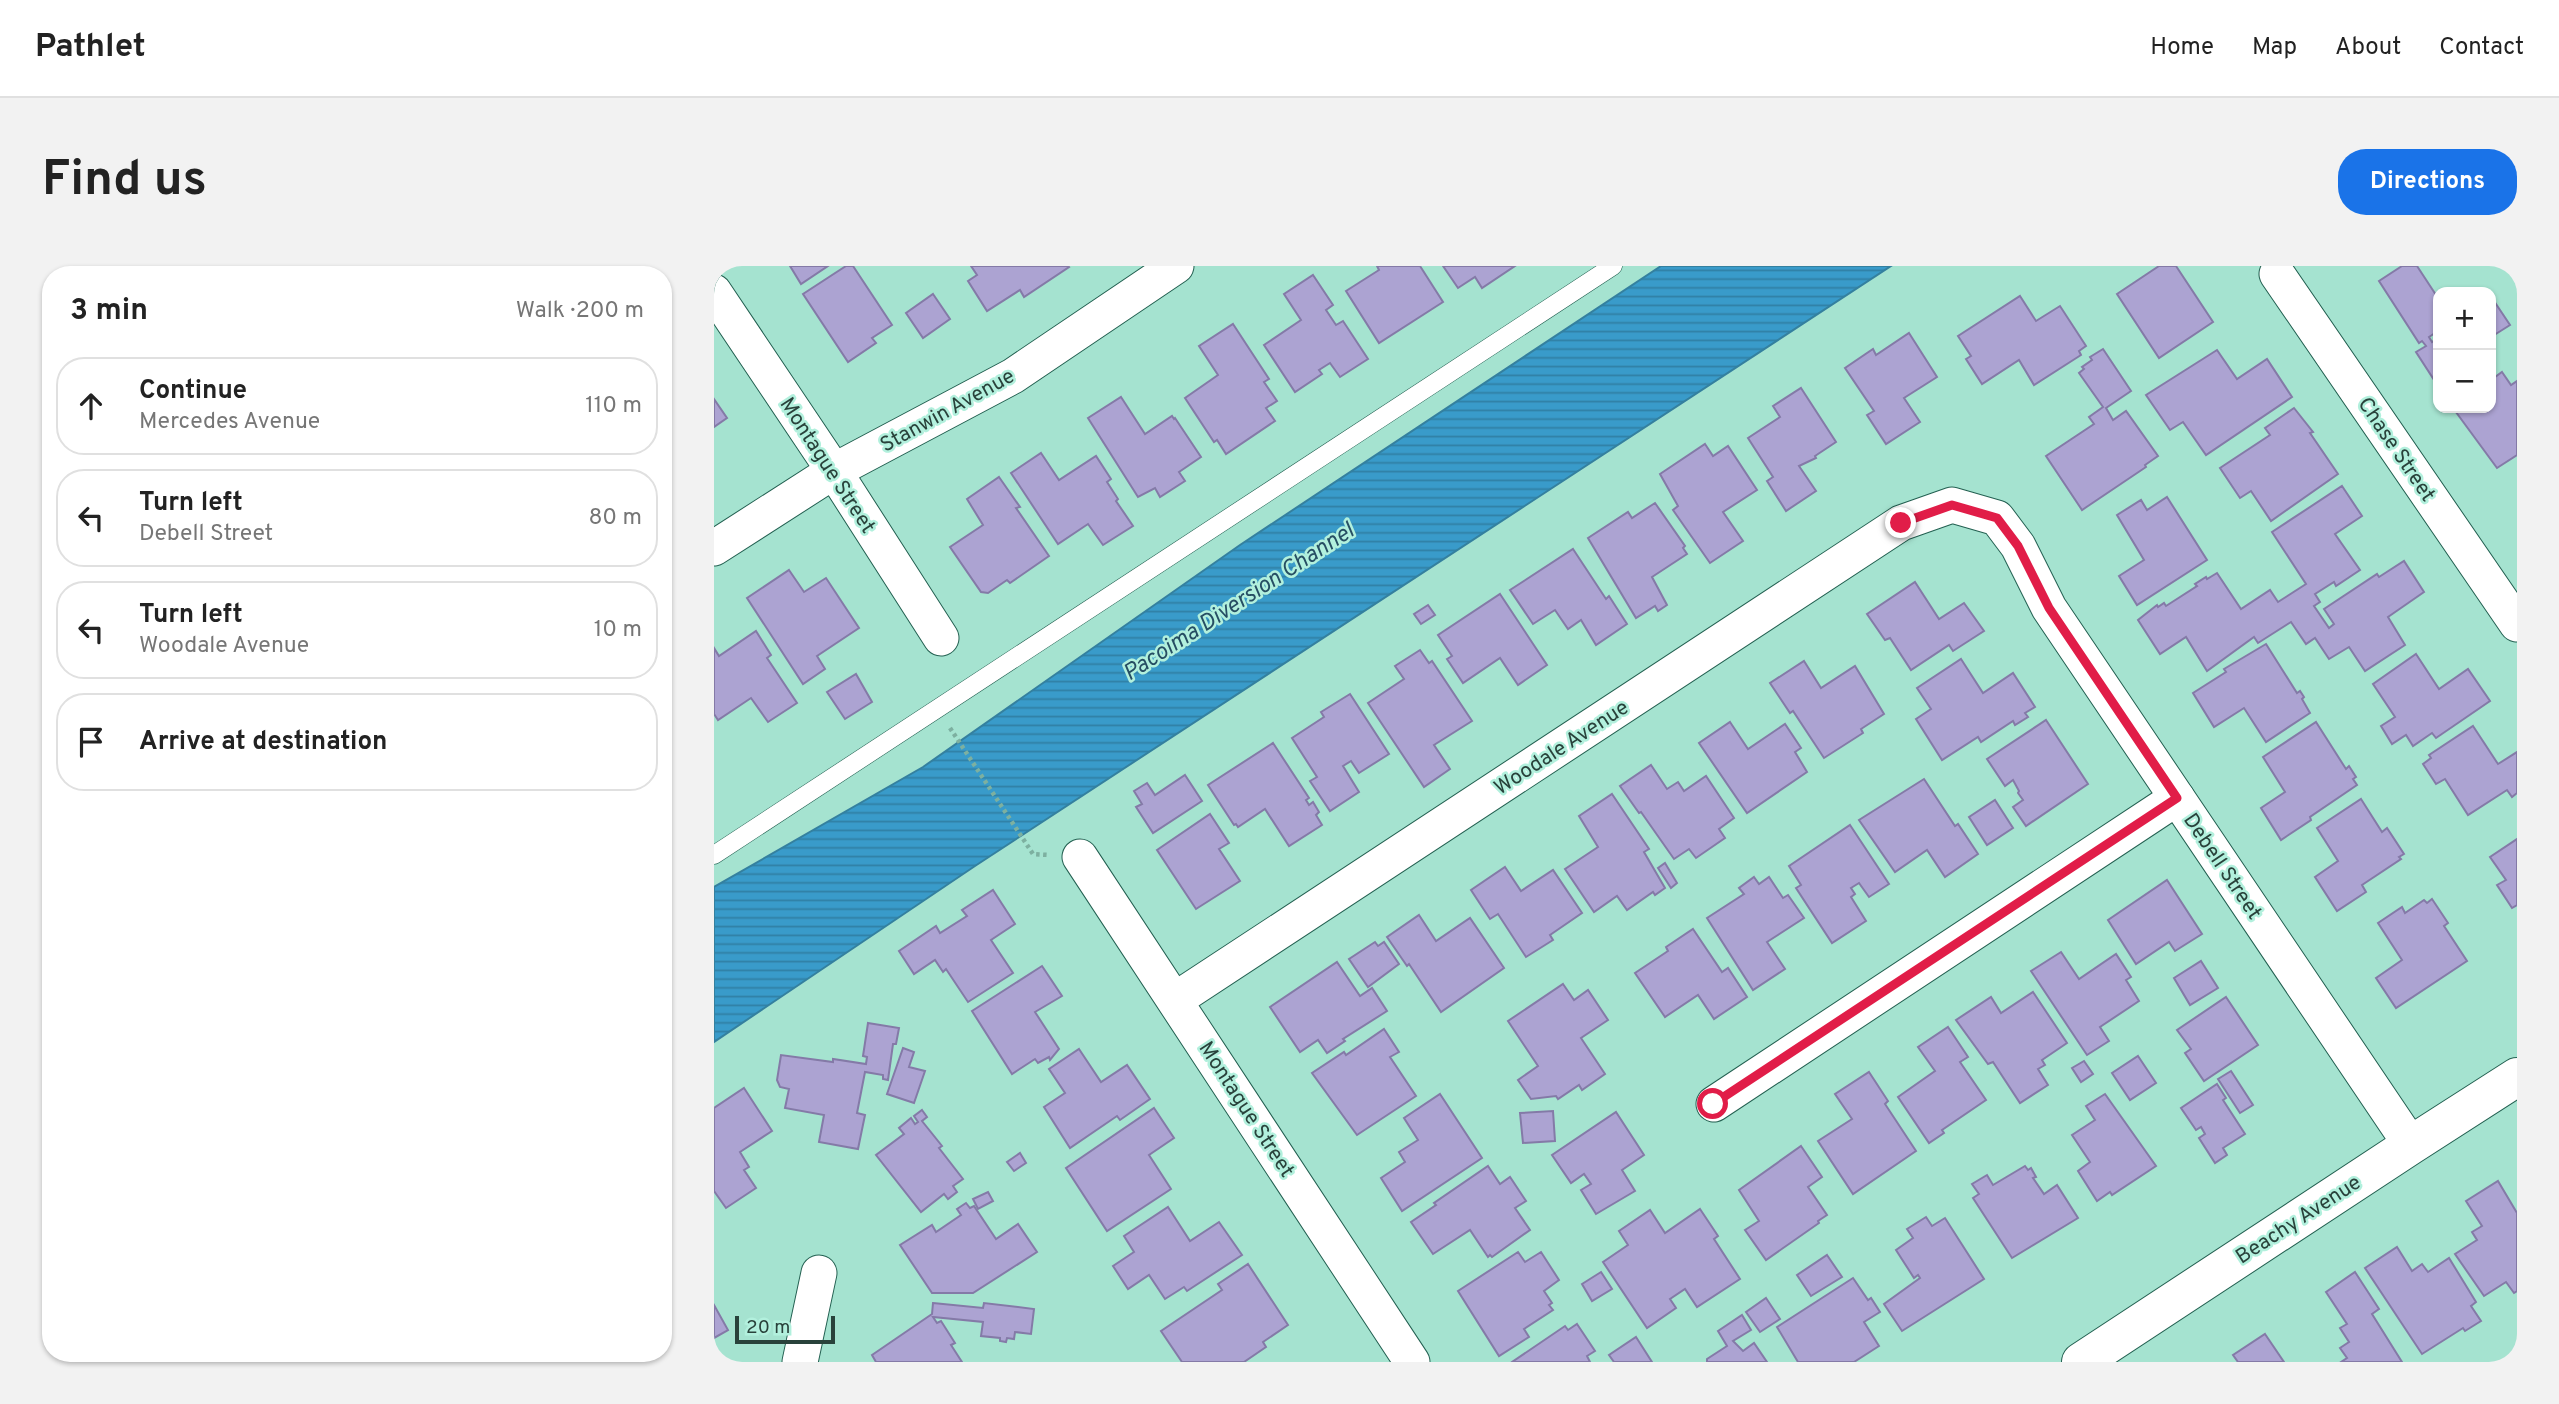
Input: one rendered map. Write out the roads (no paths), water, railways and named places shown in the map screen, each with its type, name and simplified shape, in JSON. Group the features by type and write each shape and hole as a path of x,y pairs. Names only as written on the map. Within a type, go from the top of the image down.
{"street":[{"name":"Stanwin Avenue","path":"714,548 834,471 1013,376 1176,266"},
{"name":"Chase Street","path":"2277,274 2517,624"},
{"name":"Montague Street","path":"714,292 834,471 941,638"},
{"name":"Debell Street","path":"1952,505 1997,518 2018,546 2049,608 2411,1145"},
{"name":"Woodale Avenue","path":"1175,1000 1901,523 1952,505"},
{"path":"1713,1104 2177,798"},
{"name":"Montague Street","path":"1080,857 1412,1362"},
{"name":"Beachy Avenue","path":"2081,1362 2517,1077"},
{"path":"800,1362 819,1273"}],"lane":[{"path":"714,855 1613,266"}],"water":[{"name":"Pacoima Diversion Channel","path":"1661,266 1891,266 975,866 714,1042 714,887 923,767 1240,545"}]}
